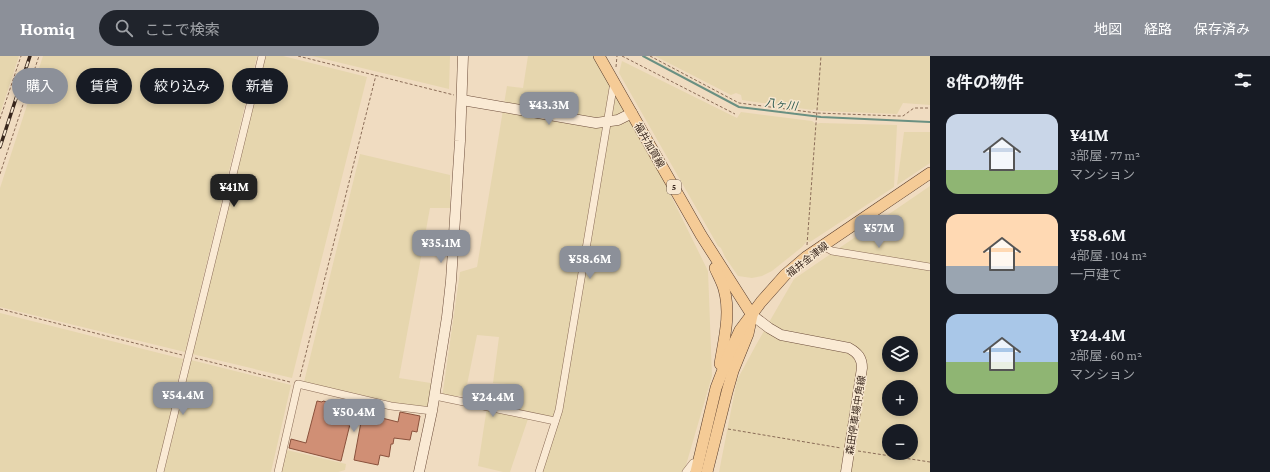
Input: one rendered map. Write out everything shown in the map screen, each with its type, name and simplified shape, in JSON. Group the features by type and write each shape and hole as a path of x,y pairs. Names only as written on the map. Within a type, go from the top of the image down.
{"main road":[{"name":"福井加賀線","path":"600,56 701,235 752,315"},
{"name":"福井金津線","path":"752,315 785,275 806,257 930,173"},
{"path":"691,470 702,447 716,388 728,320 728,303 724,287 701,235"},
{"path":"716,388 740,330 752,315"},
{"path":"707,472 733,371 748,334 752,315"},
{"path":"713,472 714,445"}],"street":[{"path":"160,472 262,56"},
{"path":"419,472 435,396 447,318 462,99 463,56"},
{"path":"539,472 559,410 614,82"},
{"path":"462,99 596,123 618,120 632,113"},
{"path":"823,246 832,251 930,266"},
{"name":"森田停車場中角線","path":"752,315 781,335 849,348 856,352 860,357 862,368 846,472"},
{"path":"278,472 298,384 391,406 432,411"},
{"path":"435,396 555,421"}],"path":[{"path":"0,119 21,56"},
{"path":"0,174 39,56"},
{"path":"298,56 376,75 462,99"},
{"path":"622,56 735,114"},
{"path":"650,56 739,103 816,113 898,116 903,116 914,108 930,108"},
{"path":"806,257 821,56"},
{"path":"0,309 298,384 376,75"},
{"path":"718,427 930,462"}],"shaded area":[{"path":"0,56 19,56 15,68 12,68 12,77 0,114"},
{"path":"43,56 257,56 254,68 232,68 232,104 245,104 185,352 0,307 0,188 27,104 68,104 68,68 39,68"},
{"path":"265,56 283,56 367,77 292,378 192,354 253,104 288,104 288,68 262,68"},
{"path":"312,56 450,56 449,89"},
{"path":"528,56 597,56 618,88 708,271 712,376 684,472 539,472 555,421 529,416 510,472 503,472 478,466 487,407 498,409 507,384 493,383 499,337 477,335 465,395 442,398 460,272 477,267 507,86 523,88"},
{"path":"655,56 930,56 930,105 903,103 897,114 821,111 742,100 741,95 736,93 731,95"},
{"path":"622,61 737,118 741,112 812,121 816,124 897,125 894,187 810,242 807,241 802,247 772,271 762,276 752,278 738,276 725,257 721,248 718,246 619,73"},
{"path":"904,132 930,132 930,163 897,185"},
{"path":"360,154 450,175 450,208 430,208 399,378 437,384 432,411 304,382"},
{"path":"930,186 930,472 719,472 737,380 794,279"},
{"path":"0,313 183,359 157,472 0,472"},
{"path":"191,360 291,385 271,472 164,472"},
{"path":"287,450 346,464 345,470 338,472 281,472"}],"building":[{"path":"346,400 356,403 354,412 398,422 400,412 420,416 417,432 412,431 410,440 394,438 393,444 391,444 389,457 380,455 378,465 354,460 361,422 351,420 341,461 289,448 291,439 306,443 317,401 345,406"}],"waterway":[{"name":"八ヶ川","path":"643,56 739,107 821,117 930,122"}],"railway":[{"path":"0,147 30,56"}]}
